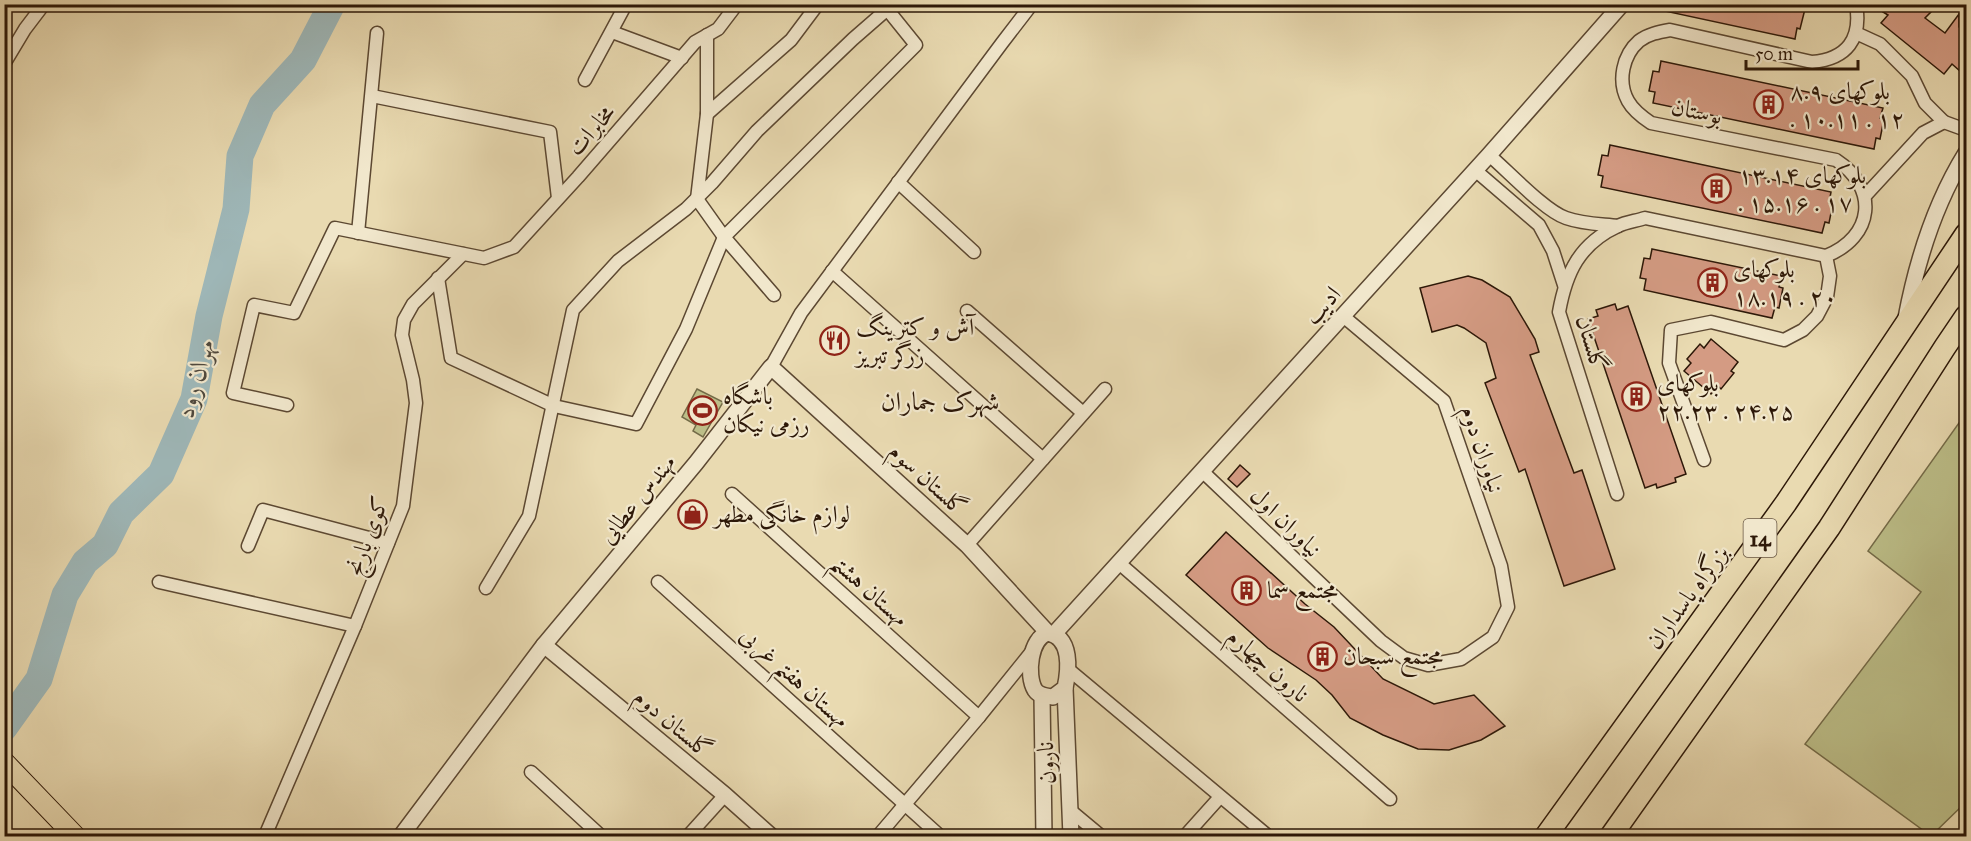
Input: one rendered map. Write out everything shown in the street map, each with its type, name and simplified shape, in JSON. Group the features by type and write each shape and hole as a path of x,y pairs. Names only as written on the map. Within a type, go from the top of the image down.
{"highway":[{"name":"بزرگراه پاسداران","path":"1546,837 1786,503 1966,234"},
{"name":"14","path":"1611,837 1829,528 1966,316"}],"main road":[{"path":"7,765 75,837"}],"street":[{"path":"4,64 25,29 44,4"},
{"path":"585,80 626,4"},
{"name":"مخابرات","path":"287,405 233,393 254,305 294,312 335,228 484,258 514,247 695,42 718,29 737,4"},
{"path":"707,114 791,40 818,4"},
{"name":"مهندس عطایی","path":"401,837 544,645 696,463 771,367 801,313 1032,4"},
{"name":"ادیب","path":"1033,650 1041,635 1051,633 1119,563 1489,155 1622,4"},
{"path":"1856,4 1858,19 1856,33 1880,44 1912,76 1925,103 1944,123 1966,130"},
{"path":"438,278 451,357 554,406 636,424 686,329 724,237 916,45 890,7 853,39 757,131 697,199 618,261 573,310 554,406 529,516 486,588"},
{"name":"بوستان","path":"1856,33 1850,45 1839,55 1826,61 1812,62 1670,30 1653,33 1639,41 1629,53 1623,69 1623,85 1628,100 1637,113 1651,123 1836,160 1849,169 1859,181 1864,196"},
{"path":"612,32 682,58"},
{"path":"358,233 377,33"},
{"path":"707,35 707,114 697,199 724,237 774,295"},
{"path":"372,96 550,132 558,198"},
{"path":"1704,460 1669,363 1671,330 1711,322 1784,340 1803,330 1817,315 1827,297 1830,276 1826,256 1840,250 1853,240 1861,227 1865,212 1864,196 1923,133 1944,123"},
{"path":"1905,324 1913,282 1934,215 1966,153"},
{"path":"1489,155 1552,211 1565,218 1581,222 1618,226"},
{"path":"1475,170 1539,225 1553,251 1564,285"},
{"path":"898,182 974,252"},
{"name":"گلستان","path":"1617,494 1559,312 1564,285 1576,260 1595,240 1618,226 1645,219 1826,256"},
{"name":"کوی بارنج","path":"265,837 355,626 403,506 416,403 402,334 404,320 413,304 463,254"},
{"path":"832,271 1043,459"},
{"path":"968,311 1083,413"},
{"name":"نیاوران دوم","path":"1343,316 1444,401 1501,566 1508,607 1493,637"},
{"name":"گلستان سوم","path":"771,367 967,545 1065,646 1068,669"},
{"path":"967,545 1105,389"},
{"name":"نیاوران اول","path":"1202,471 1380,640 1404,658 1428,665 1461,659 1493,637"},
{"name":"مهستان هشتم","path":"732,494 979,717"},
{"path":"248,546 263,510 388,543"},
{"name":"نارون چهارم","path":"1119,563 1390,799"},
{"path":"159,582 355,626"},
{"name":"مهستان هفتم غربی","path":"658,582 940,837"},
{"name":"گلستان دوم","path":"544,645 725,795 771,837"},
{"path":"878,837 1033,650"},
{"name":"نارون","path":"1033,650 1033,684 1035,690 1042,696 1044,837"},
{"path":"1068,669 1268,837"},
{"name":"نارون","path":"1068,669 1065,688 1071,837"},
{"path":"1042,696 1053,697 1065,688"},
{"path":"531,771 602,837"},
{"path":"688,837 725,795"},
{"path":"1185,837 1220,796"},
{"path":"1071,811 1101,837"}],"green space":[{"name":"باشگاه رزمی نیکان","path":"697,389 723,402 703,437 693,431 696,425 682,417"},
{"path":"1966,413 1966,802 1931,836 1805,744 1921,592 1868,551"}],"building":[{"path":"1660,4 1802,4 1801,8 1805,9 1795,39 1660,10"},
{"path":"1890,4 1939,4 1925,18 1945,33 1959,14 1959,27 1966,34 1966,61 1960,71 1952,64 1944,74 1881,23 1888,15 1883,12"},
{"name":"بلوکهای ۸.۹ . ۱۰.۱۱ . ۱۲","path":"1661,61 1883,108 1880,118 1884,119 1880,139 1876,138 1874,149 1653,103 1655,92 1649,91 1653,71 1659,72"},
{"name":"بلوکهای ۱۳.۱۴ . ۱۵.۱۶ . ۱۷","path":"1610,145 1831,192 1829,203 1833,203 1829,223 1825,222 1822,233 1601,187 1603,176 1598,175 1602,155 1608,156"},
{"name":"بلوکهای ۱۸.۱۹ . ۲۰","path":"1652,249 1781,276 1779,287 1783,288 1779,308 1775,307 1772,318 1644,290 1646,279 1640,278 1644,258 1650,259"},
{"path":"1468,276 1482,280 1510,297 1535,339 1539,352 1530,355 1574,473 1582,470 1615,569 1564,586 1525,469 1519,472 1485,383 1496,378 1486,343 1457,325 1432,332 1420,288"},
{"name":"بلوکهای ۲۲.۲۳ . ۲۴.۲۵","path":"1615,304 1617,310 1628,306 1686,474 1675,478 1676,482 1657,488 1656,484 1645,488 1588,319 1598,316 1596,310"},
{"path":"1711,339 1738,362 1731,371 1734,373 1721,389 1718,386 1711,394 1684,371 1691,363 1687,359 1700,344 1704,348"},
{"path":"1240,465 1250,474 1237,487 1228,479"},
{"path":"1226,532 1305,604 1334,627 1383,679 1434,704 1474,695 1505,726 1481,740 1449,750 1418,749 1350,718 1332,695 1316,680 1268,648 1186,575"}],"waterway":[{"name":"مهران رود","path":"4,728 39,679 65,595 85,562 105,545 121,513 161,474 194,399 209,316 236,209 240,156 262,105 303,60 332,4"}],"place":[{"name":"بلوکهای ۸.۹ . ۱۰.۱۱ . ۱۲","path":"1769,105"},
{"name":"بلوکهای ۱۳.۱۴ . ۱۵.۱۶ . ۱۷","path":"1717,189"},
{"name":"بلوکهای ۱۸.۱۹ . ۲۰","path":"1712,283"},
{"name":"آش و کترینگ زرگر تبریز","path":"835,341"},
{"name":"بلوکهای ۲۲.۲۳ . ۲۴.۲۵","path":"1636,397"},
{"name":"باشگاه رزمی نیکان","path":"702,410"},
{"name":"لوازم خانگی مطهر","path":"693,514"},
{"name":"مجتمع سما","path":"1246,590"},
{"name":"مجتمع سبحان","path":"1322,656"}],"district":[{"name":"شهرک جماران","path":"940,401"}]}
